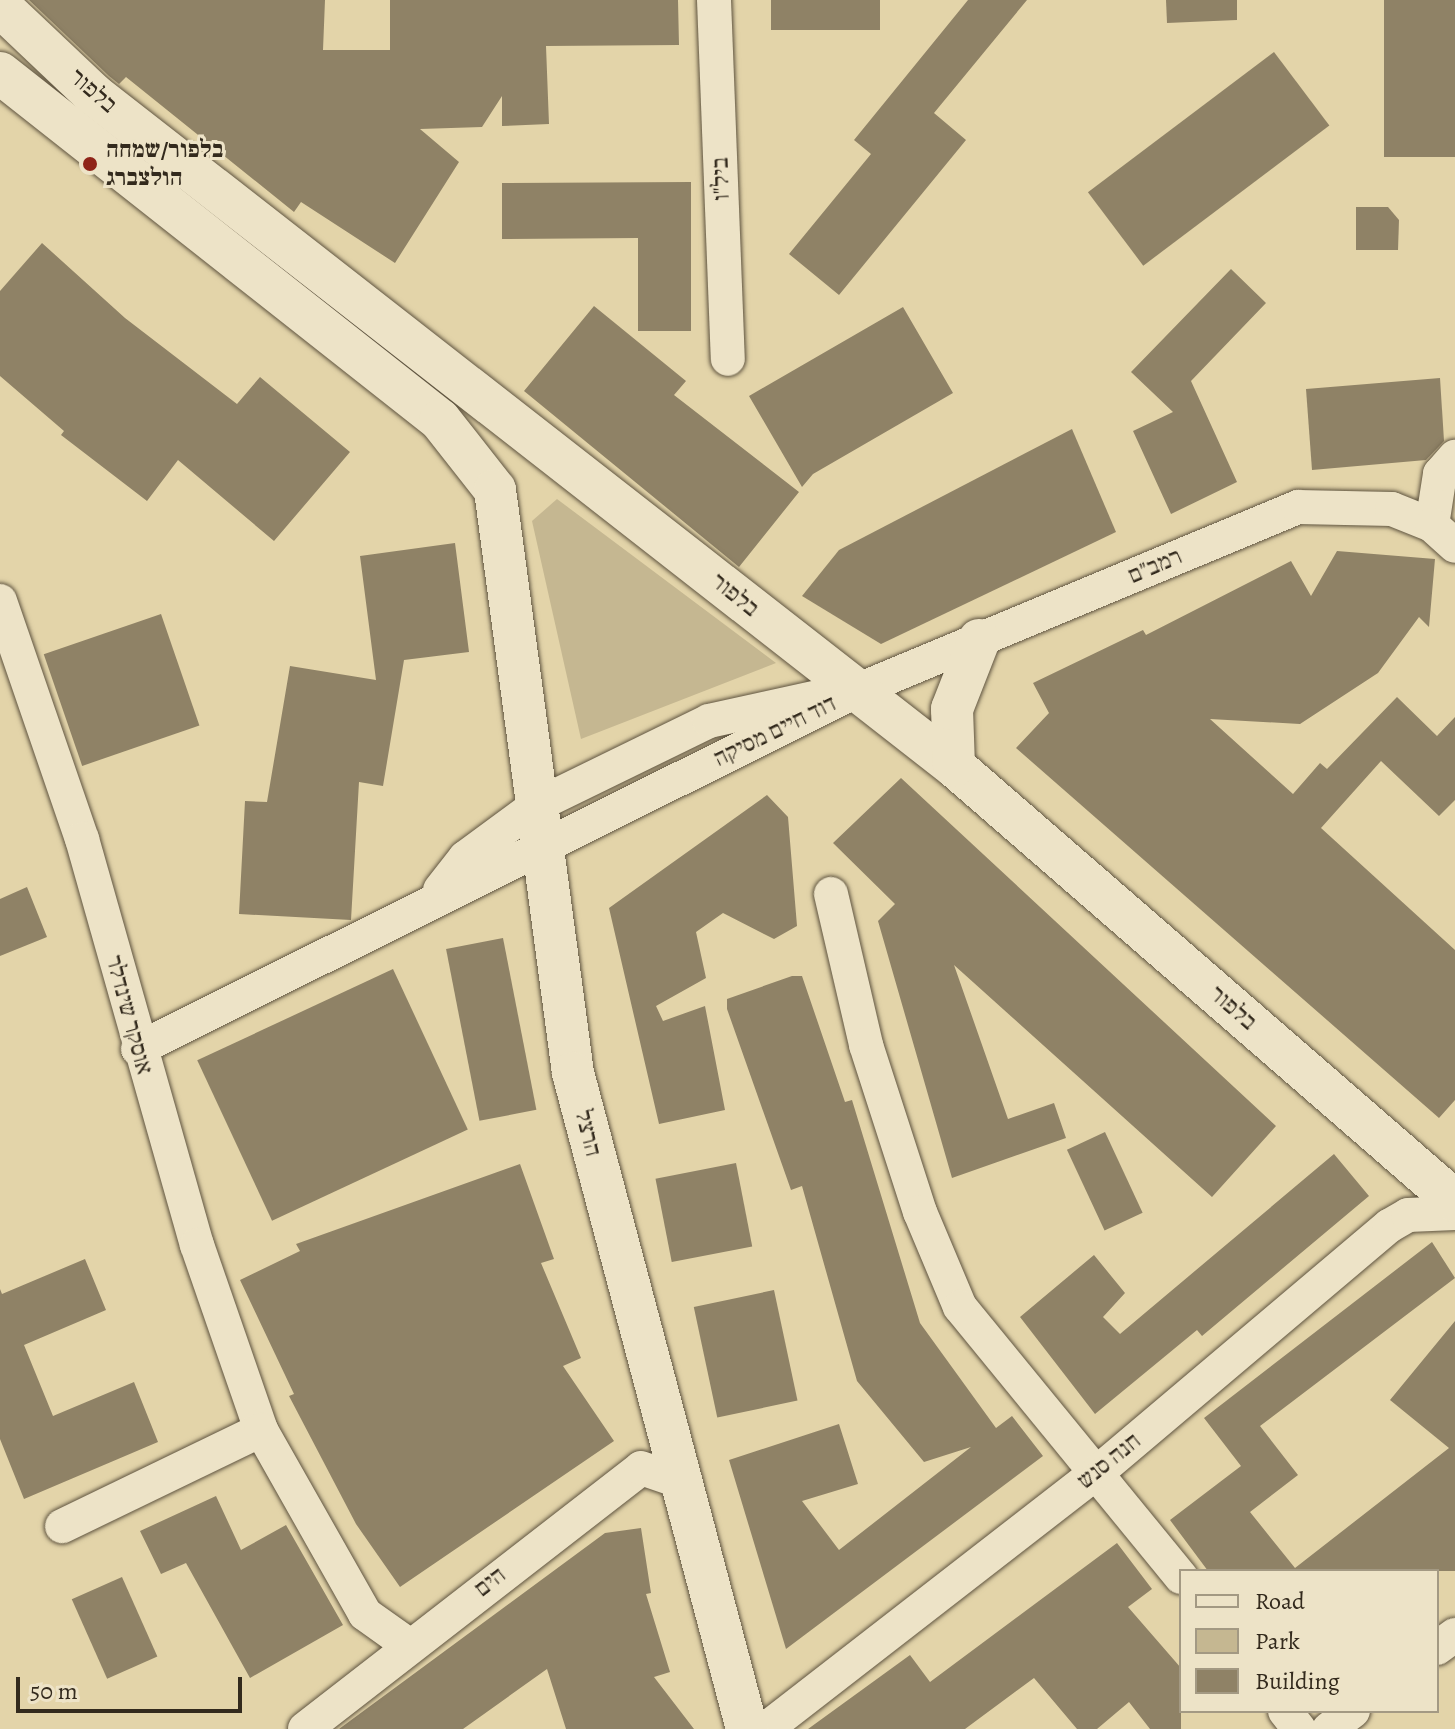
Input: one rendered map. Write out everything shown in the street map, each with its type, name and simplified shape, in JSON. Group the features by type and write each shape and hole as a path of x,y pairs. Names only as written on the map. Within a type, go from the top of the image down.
{"street":[{"name":"ביל\"ו","path":"714,0 728,359"},
{"name":"בלפור","path":"0,6 93,94 954,766 1455,1201"},
{"name":"בלפור","path":"0,73 440,420 477,461 504,523"},
{"path":"1443,536 1440,474 1455,457"},
{"name":"רמב\"ם","path":"856,691 1298,507 1392,509 1443,536"},
{"name":"הרצל","path":"504,523 540,847 573,1073 685,1483 747,1729"},
{"name":"אוסקר שינדלר","path":"0,601 82,839 138,1049 261,1430 365,1614 410,1646"},
{"path":"954,766 952,709 979,640"},
{"name":"דוד חיים מסיקה","path":"433,899 465,858 537,805 709,721 771,702 856,691"},
{"name":"דוד חיים מסיקה","path":"138,1049 433,899 856,691"},
{"path":"831,894 866,1045 920,1212 960,1307 1099,1471 1179,1574"},
{"name":"חנה סנש","path":"766,1729 1099,1471 1389,1226 1418,1213 1455,1213"},
{"path":"62,1526 261,1430"},
{"name":"הים","path":"305,1729 641,1468 685,1483"},
{"path":"1287,1713 1299,1729"},
{"path":"1329,1729 1350,1713"}],"green space":[{"path":"557,499 776,663 581,739 532,521"}],"building":[{"path":"29,0 325,0 323,50 390,50 390,0 678,0 679,45 546,46 549,124 502,126 502,96 482,127 420,129 459,162 395,263 301,202 294,212 126,77 119,84 109,76"},
{"path":"771,0 880,0 880,30 771,30"},
{"path":"968,0 1027,0 934,113 966,140 839,295 789,254 871,154 854,140"},
{"path":"1166,0 1237,0 1237,20 1167,23"},
{"path":"1384,0 1455,0 1455,157 1384,157"},
{"path":"1274,52 1329,125 1143,266 1088,192"},
{"path":"691,182 691,331 638,331 638,238 502,239 502,183"},
{"path":"1356,207 1388,207 1399,220 1398,250 1356,250"},
{"path":"42,243 125,318 237,404 260,377 350,452 274,541 178,460 147,501 61,435 64,431 0,376 0,291"},
{"path":"1231,269 1266,303 1191,381 1237,482 1171,514 1133,431 1173,412 1131,372"},
{"path":"594,306 686,381 674,395 799,492 739,567 524,391"},
{"path":"903,307 953,393 813,474 802,487 749,396"},
{"path":"1440,378 1444,441 1426,460 1312,470 1306,389"},
{"path":"1072,429 1116,532 881,644 802,596 839,550"},
{"path":"455,543 469,652 404,660 383,786 359,782 351,920 239,914 245,801 267,802 290,666 376,680 360,556"},
{"path":"1337,551 1435,559 1429,627 1419,617 1378,673 1300,724 1210,719 1293,794 1320,763 1327,769 1397,697 1437,736 1455,717 1455,800 1439,816 1381,761 1321,828 1455,950 1455,1100 1439,1118 1016,748 1049,713 1033,683 1143,630 1146,635 1291,561 1311,596"},
{"path":"161,614 199,726 82,766 44,654"},
{"path":"901,778 1276,1126 1212,1197 954,965 1008,1119 1054,1103 1066,1138 952,1178 878,921 895,904 833,843"},
{"path":"767,795 788,817 797,926 774,939 723,913 696,932 706,978 656,1006 663,1021 705,1006 725,1110 659,1124 609,908"},
{"path":"27,887 47,937 0,956 0,899"},
{"path":"503,938 536,1110 479,1121 446,949"},
{"path":"393,969 468,1129 272,1221 197,1060"},
{"path":"792,976 802,976 845,1102 852,1100 920,1323 996,1428 1012,1416 1043,1456 786,1649 729,1460 839,1424 858,1484 802,1501 839,1550 971,1447 924,1462 857,1381 802,1186 791,1190 727,1009 727,999"},
{"path":"1105,1132 1143,1213 1105,1230 1067,1150"},
{"path":"1334,1154 1369,1196 1202,1336 1197,1330 1095,1414 1020,1317 1094,1255 1125,1293 1103,1317 1120,1334"},
{"path":"736,1163 752,1246 672,1262 656,1179"},
{"path":"520,1164 554,1259 541,1263 581,1358 563,1366 614,1441 400,1587 356,1524 289,1396 294,1394 240,1280 300,1251 296,1244"},
{"path":"1432,1242 1455,1278 1260,1426 1298,1475 1250,1512 1295,1568 1449,1448 1390,1400 1455,1321 1455,1571 1207,1569 1170,1520 1241,1466 1204,1418"},
{"path":"85,1259 106,1310 24,1345 53,1416 134,1382 158,1442 24,1499 0,1439 0,1289 2,1294"},
{"path":"774,1290 797,1401 717,1418 694,1307"},
{"path":"216,1496 241,1550 286,1525 343,1625 250,1678 186,1563 161,1574 140,1531"},
{"path":"641,1528 651,1593 646,1594 670,1672 654,1677 694,1729 566,1729 547,1669 463,1729 339,1729 605,1533"},
{"path":"1117,1543 1152,1589 1128,1607 1179,1666 1181,1729 1150,1729 1129,1702 1097,1729 1077,1729 1034,1678 965,1729 808,1729 910,1655 930,1682"},
{"path":"122,1577 157,1656 107,1679 72,1599"}],"place":[{"name":"בלפור/שמחה הולצברג","path":"90,164"}]}
